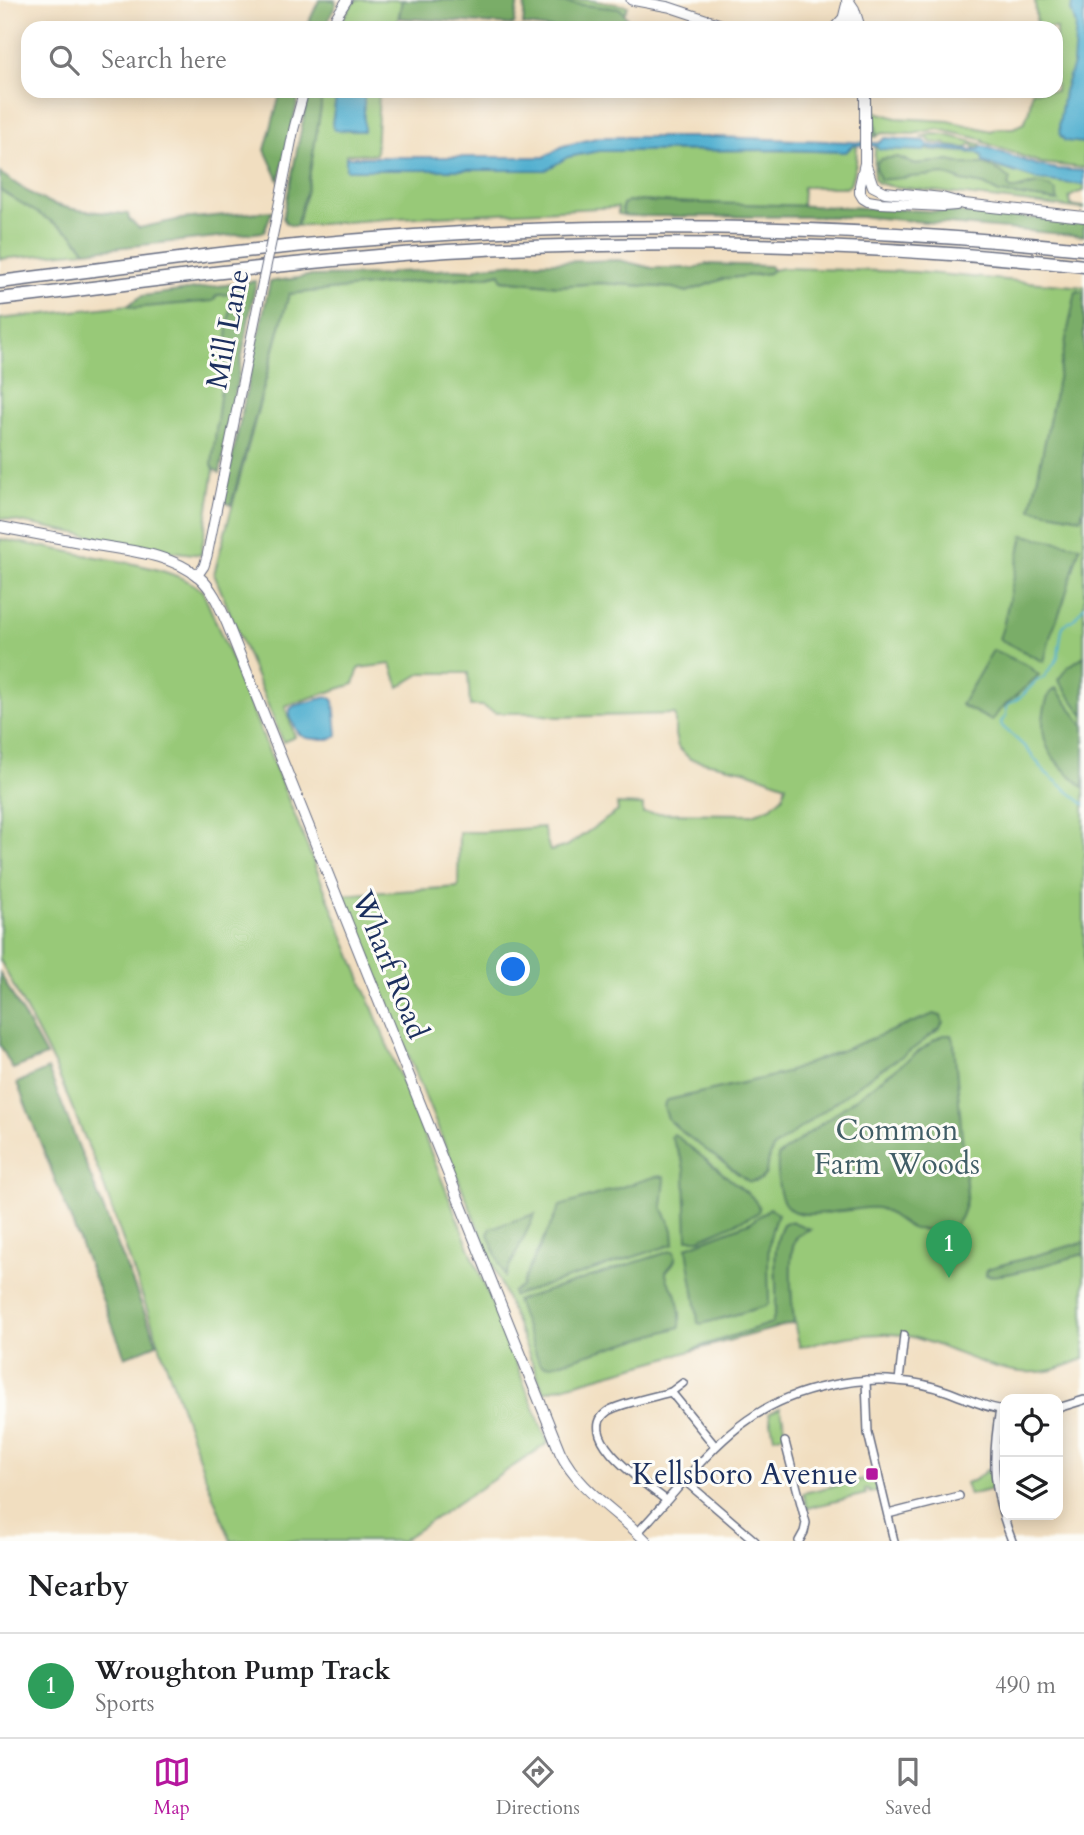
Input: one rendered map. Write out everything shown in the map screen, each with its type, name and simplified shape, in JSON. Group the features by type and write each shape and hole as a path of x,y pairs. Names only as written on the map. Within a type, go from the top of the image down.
{"highway":[{"path":"0,282 255,250 462,233 596,228 722,227 858,231 1084,249"},
{"path":"0,299 351,258 595,244 854,248 1084,266"}],"main road":[{"path":"847,2 851,21"},
{"path":"847,2 854,9 858,21"},
{"path":"865,98 865,163 860,184 861,195 868,201 943,206 964,204"},
{"path":"865,163 871,183 880,191 942,198 964,204 1084,217"},
{"name":"Wharf Road","path":"0,527 158,557 198,576 213,593 559,1452 586,1488 646,1541"}],"street":[{"path":"631,0 662,3 712,21"},
{"path":"333,21 345,2"},
{"path":"840,21 847,2"},
{"name":"Mill Lane","path":"198,576 208,556 302,98"},
{"path":"899,1381 905,1335"},
{"path":"638,1532 715,1446 743,1422 790,1397 814,1389 866,1380 899,1381 939,1389 1000,1409"},
{"path":"866,1380 868,1433 894,1541"},
{"path":"666,1500 617,1459 603,1442 598,1428 601,1418 611,1409 671,1392 683,1383"},
{"path":"671,1392 715,1446"},
{"path":"1063,1406 1084,1399"},
{"path":"1000,1419 995,1443 994,1474 1000,1510 1012,1541"},
{"path":"785,1442 806,1523 799,1541"},
{"path":"684,1480 753,1540"},
{"path":"888,1514 959,1496"}],"green space":[{"path":"319,0 335,0 336,4 328,21 309,21"},
{"path":"355,0 402,0 398,21 342,21"},
{"path":"402,0 518,2 515,21 399,18"},
{"path":"499,0 587,0 628,6 624,14 621,9 547,1 525,3"},
{"path":"1035,0 1084,0 1084,168 1041,163 983,142 984,140 938,129 913,134 882,133 877,136 875,118 875,137 872,137 872,98 876,98 876,112 896,118 949,121 991,131 1013,128 1024,123 1031,98 1063,98 1063,21 1036,21"},
{"path":"547,1 621,9 628,21 523,21 525,3"},
{"path":"279,98 298,98 279,181 265,150"},
{"path":"308,98 321,98 307,189 296,226 291,226 283,218"},
{"path":"314,98 336,98 332,124 348,131 364,131 364,98 379,98 376,154 346,154 347,170 553,166 567,157 599,151 846,152 853,145 857,145 856,163 850,185 847,187 803,187 802,206 627,201 622,206 623,215 618,214 618,207 297,226 307,189 321,107"},
{"path":"934,134 981,146 948,146 920,137"},
{"path":"875,146 978,153 983,162 1039,180 1084,185 1084,191 1069,197 1071,205 1084,209 890,186 878,183 874,178","holes":["903,159 913,164 949,161 983,164 1000,171 1010,189 1036,183 1058,201 999,193 984,185 944,174 920,176"]},
{"path":"898,157 913,164 949,161 983,164 1000,171 1010,179 1010,189 1042,185 1056,191 1058,201 999,193 984,185 944,174 880,180 877,162"},
{"path":"0,173 48,202 81,210 128,214 129,219 139,228 181,219 272,211 264,232 86,251 72,234 0,190"},
{"path":"0,190 72,234 86,251 0,259"},
{"path":"627,201 970,213 1084,223 1084,236 868,217 630,216 623,215 622,206"},
{"path":"619,260 652,268 697,268 706,264 770,266 773,270 769,273 723,279 687,292 673,288 600,283 559,286 502,280 500,273 289,294 231,505 223,501 270,282 306,276 385,275 396,272 473,270 482,266 518,263"},
{"path":"783,268 915,272 1084,287 1084,1242 987,1269 986,1275 1019,1271 1084,1254 1084,1359 1052,1370 1022,1372 985,1364 920,1339 889,1334 851,1336 800,1347 793,1309 791,1262 797,1237 809,1230 783,1224 776,1248 776,1298 772,1323 691,1351 544,1392 347,902 339,895 458,887 459,832 543,827 550,851 567,846 618,811 617,804 643,805 643,813 753,814 771,807 783,796 786,785 744,770 690,759 678,747 675,714 557,717 531,713 496,713 482,706 470,706 468,673 422,673 399,687 391,664 359,668 354,684 285,706 295,737 283,742 214,574 289,294 501,273 502,280 559,286 600,283 673,288 687,292 723,279 769,273"},
{"path":"256,281 220,473 212,464 232,294 217,295 213,301 134,308 128,305 142,296"},
{"path":"1076,291 1084,292 1084,504 1081,518 1031,509"},
{"path":"233,293 212,464 214,469 201,555 160,550 0,518 0,319 128,305 134,308"},
{"path":"1023,535 1080,546 1044,662 999,639"},
{"path":"0,539 148,567 180,577 203,592 548,1443 401,1541 231,1541 207,1481 99,1172 54,1064 0,960"},
{"path":"993,650 1029,666 1039,675 999,711 992,721 961,705"},
{"path":"1084,656 1084,716 1058,680 1068,667"},
{"path":"1056,688 1084,726 1084,788 1058,764 1044,737 1045,705"},
{"path":"0,973 46,1056 13,1069 0,1045"},
{"name":"Common Farm Woods","path":"934,1014 941,1016 943,1022 940,1028 773,1148 766,1173 758,1180 748,1181 668,1119 664,1107 668,1100 782,1074"},
{"name":"Common Farm Woods","path":"943,1035 951,1035 954,1043 967,1194 957,1223 945,1229 914,1229 877,1208 815,1214 792,1211 780,1194 778,1156"},
{"path":"48,1069 157,1344 125,1357 17,1083"},
{"name":"Common Farm Woods","path":"674,1134 752,1197 758,1205 756,1214 700,1239 687,1239 685,1174 682,1160 671,1137"},
{"path":"657,1176 665,1179 662,1207 673,1230 674,1244 513,1296 512,1292 521,1287 560,1206"},
{"name":"Common Farm Woods","path":"770,1208 778,1214 769,1246 769,1303 698,1323 687,1247 751,1222"},
{"path":"535,1214 505,1277 488,1234 491,1228"},
{"path":"787,1222 810,1229 802,1232 793,1245 791,1279 794,1323 691,1351 772,1323 776,1298 776,1248 783,1224"},
{"path":"1084,1242 1084,1254 1019,1271 986,1275 987,1269"},
{"path":"674,1251 675,1260 666,1275 678,1301 680,1327 553,1365 547,1366 539,1362 516,1301"},
{"path":"780,1408 787,1434 774,1437 769,1413"},
{"path":"988,1469 993,1489 969,1495 965,1483 975,1480"},
{"path":"873,1477 877,1491 870,1493 868,1489 865,1490 866,1494 807,1508 803,1493"}],"water":[{"path":"1073,0 1084,0 1084,143 1065,141 1060,135 1064,91 1073,64 1076,25 1071,10"},
{"path":"336,98 364,98 364,131 334,130 332,124"},
{"path":"600,137 717,137 879,143 885,138 925,141 928,145 974,150 983,146 1037,165 1084,171 1084,185 1039,180 983,162 978,153 927,148 924,151 879,149 877,146 853,145 846,152 599,151 568,157 546,170 346,170 346,157 544,157 563,146"},
{"path":"327,697 334,701 337,735 328,739 301,736 291,719 290,709"}],"waterway":[{"path":"1084,606 1074,619 1064,625 1054,664 1043,678 1008,705 1006,716 1001,722 1046,773 1084,804"}],"place":[{"name":"Wroughton Pump Track","path":"949,1278"},
{"name":"Kellsboro Avenue","path":"872,1474"}]}
